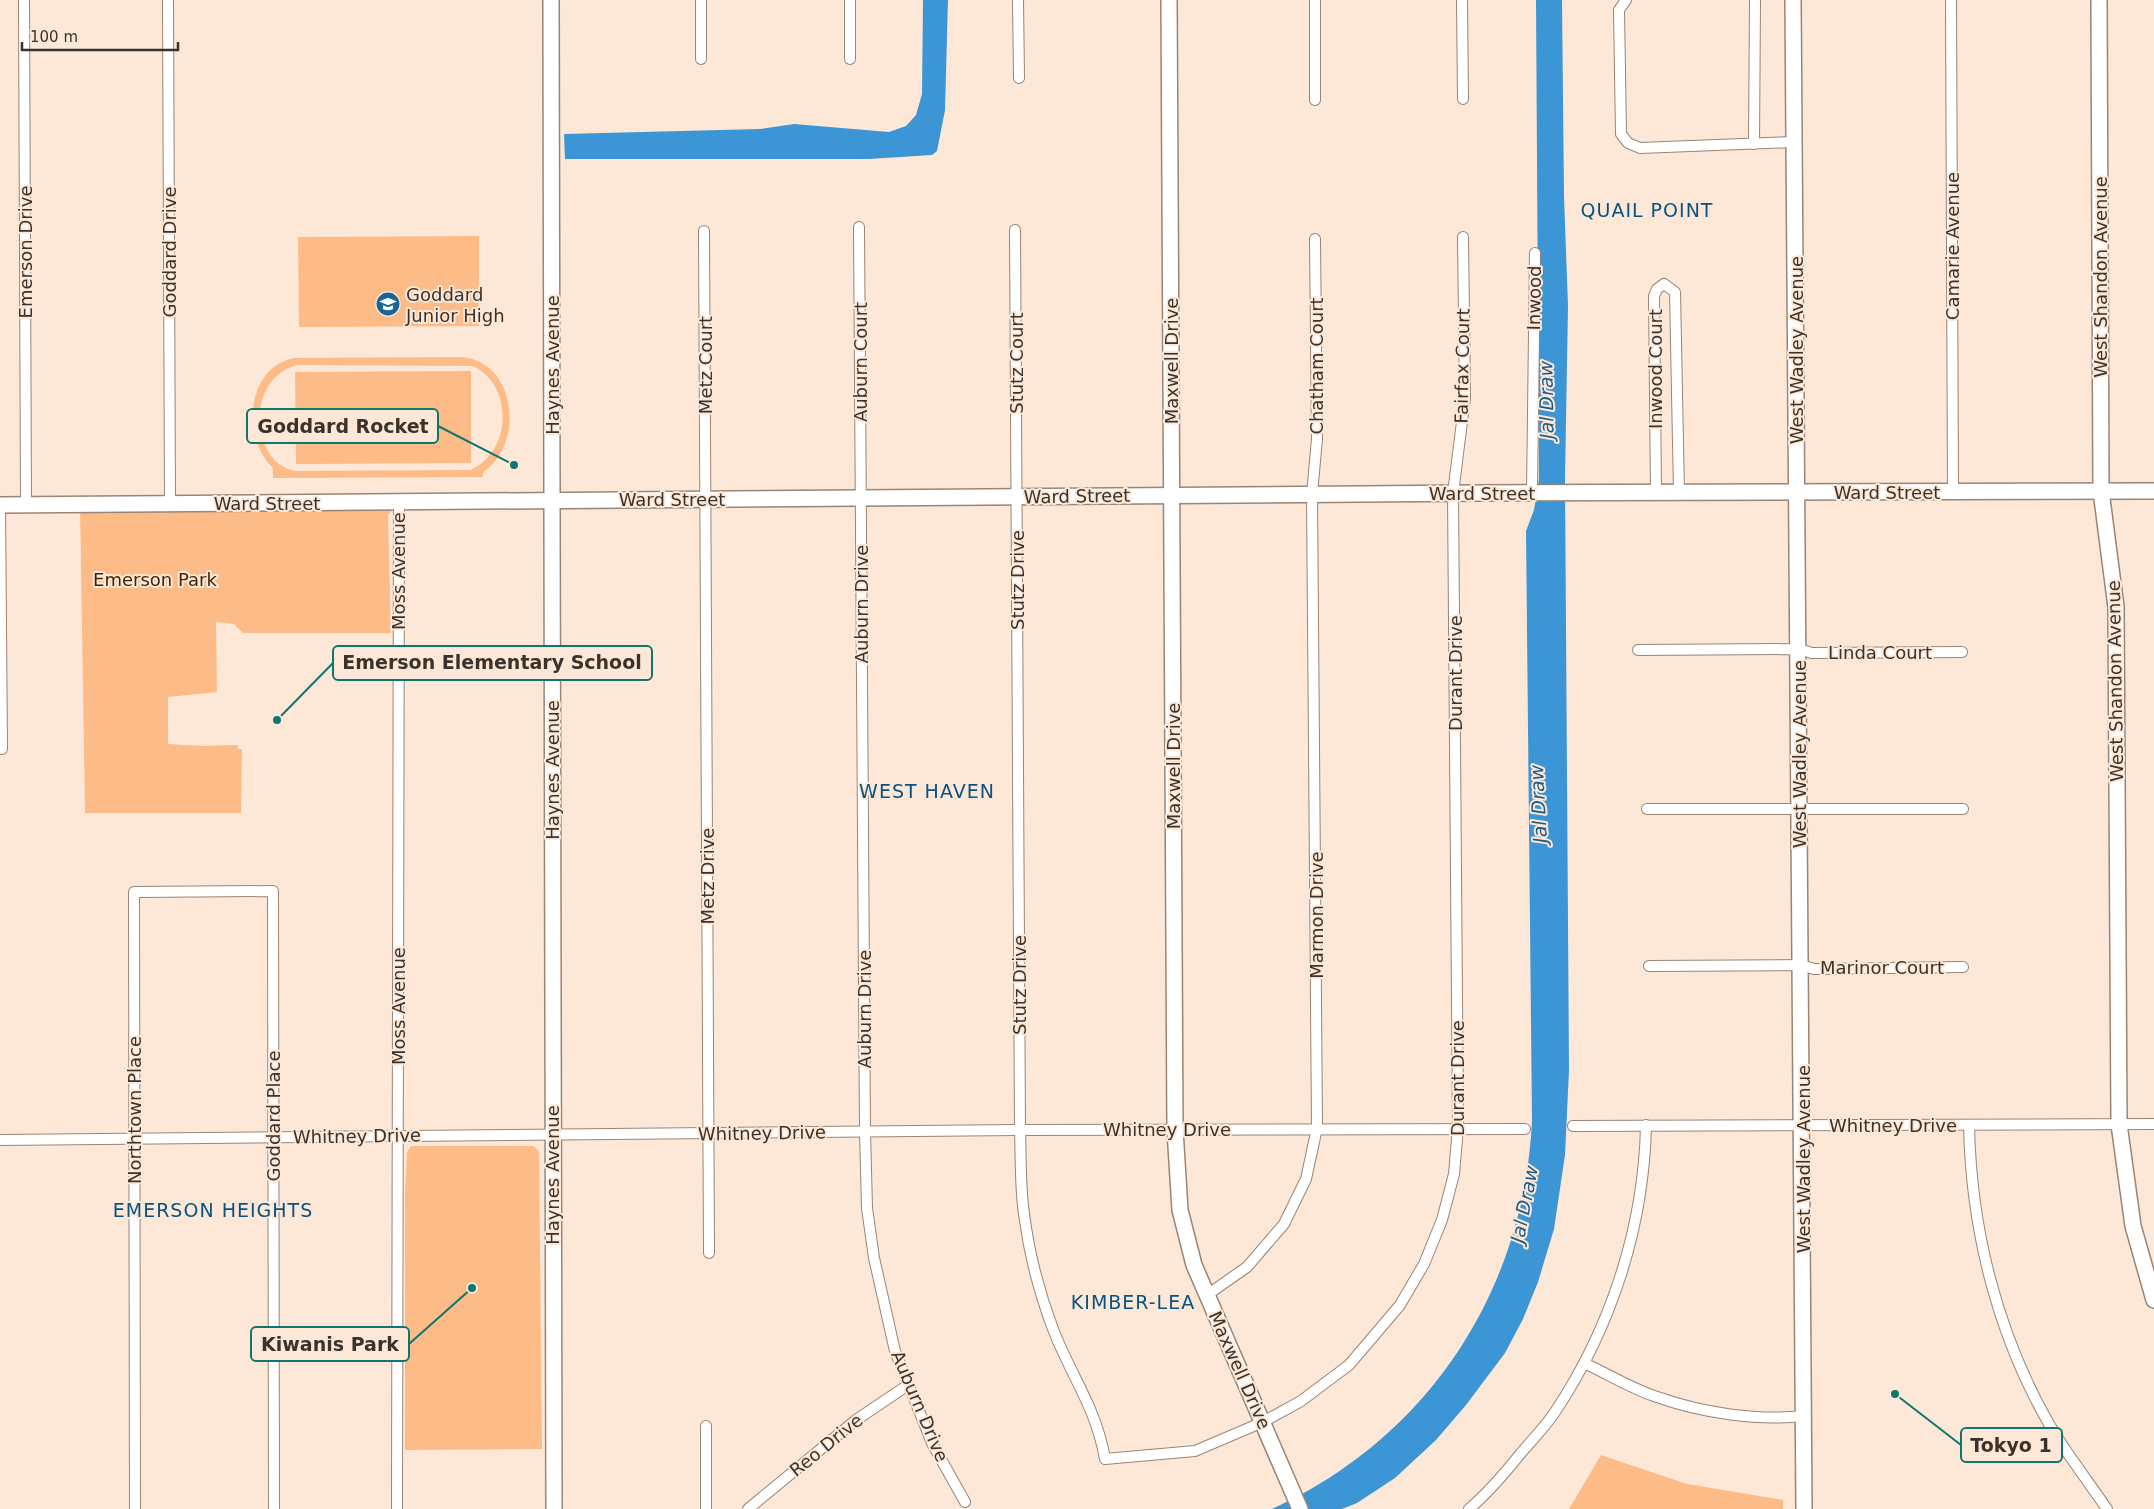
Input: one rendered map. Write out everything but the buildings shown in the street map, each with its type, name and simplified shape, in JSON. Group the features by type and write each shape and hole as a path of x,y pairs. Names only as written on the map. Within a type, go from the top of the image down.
{"street":[{"name":"Emerson Drive","path":"24,0 26,505"},
{"name":"Goddard Drive","path":"168,0 170,504"},
{"name":"Haynes Avenue","path":"551,0 554,1509"},
{"path":"701,0 701,59"},
{"path":"850,0 850,59"},
{"path":"1018,0 1019,78"},
{"name":"Maxwell Drive","path":"1169,0 1175,1130 1180,1210 1194,1265 1300,1509"},
{"path":"1315,0 1315,100"},
{"path":"1462,0 1463,99"},
{"path":"1626,0 1619,10 1619,20 1621,134 1628,143 1640,148 1794,142"},
{"path":"1754,144 1755,0"},
{"name":"West Wadley Avenue","path":"1793,0 1804,1509"},
{"name":"Camarie Avenue","path":"1951,0 1953,492"},
{"name":"West Shandon Avenue","path":"2099,0 2101,491 2116,607 2120,1124 2133,1226 2154,1300"},
{"name":"Auburn Court","path":"859,227 861,498"},
{"name":"Stutz Court","path":"1015,230 1017,497"},
{"name":"Metz Court","path":"704,231 706,499"},
{"name":"Chatham Court","path":"1312,494 1317,440 1315,238"},
{"name":"Fairfax Court","path":"1453,494 1465,398 1463,238"},
{"name":"Inwood","path":"1532,493 1535,253"},
{"name":"Inwood Court","path":"1656,493 1654,296 1657,289 1664,284 1675,292 1679,493"},
{"name":"Ward Street","path":"0,505 1312,494 2154,491"},
{"name":"Marmon Drive","path":"1207,1296 1247,1267 1284,1224 1306,1179 1317,1128 1312,494"},
{"name":"Durant Drive","path":"1105,1459 1195,1451 1263,1422 1302,1401 1348,1365 1400,1305 1424,1264 1442,1220 1454,1174 1458,1127 1453,494"},
{"name":"Stutz Drive","path":"1017,497 1020,1130 1024,1214 1038,1284 1053,1330 1093,1412 1101,1435 1105,1459"},
{"name":"Auburn Drive","path":"861,498 867,1208 874,1258 895,1351 932,1443 965,1502"},
{"name":"Metz Drive","path":"706,499 709,1253"},
{"name":"Moss Avenue","path":"397,1509 398,502"},
{"path":"0,505 2,749"},
{"name":"Linda Court","path":"1638,650 1799,649 1812,653 1962,652"},
{"path":"1647,809 1799,808 1815,811 1963,809"},
{"name":"Goddard Place","path":"134,892 272,891 274,1509"},
{"name":"Northtown Place","path":"134,892 135,1509"},
{"name":"Marinor Court","path":"1649,966 1801,965 1814,969 1963,967"},
{"name":"Whitney Drive","path":"1573,1126 2154,1124"},
{"path":"1469,1509 1490,1491 1554,1413 1584,1363 1608,1313 1628,1251 1641,1188 1646,1125"},
{"path":"1969,1125 1982,1250 1995,1300 2017,1359 2049,1424 2107,1509"},
{"name":"Whitney Drive","path":"0,1140 1020,1130 1525,1128"},
{"path":"1584,1363 1656,1397 1706,1411 1771,1418 1804,1416"},
{"name":"Reo Drive","path":"748,1509 856,1420 908,1386"},
{"path":"706,1426 706,1509"}],"green space":[{"path":"479,236 479,326 299,327 298,237"},
{"path":"461,357 480,362 494,373 504,388 509,406 509,425 505,443 496,459 483,472 483,477 273,478 273,468 263,455 256,440 253,406 258,390 266,375 278,364 294,358","holes":["298,365 473,366 486,375 496,388 501,403 503,419 500,435 494,449 484,461 470,470 297,471 281,466 270,454 262,438 260,421 262,402 268,386 281,373"]},
{"path":"471,371 471,463 296,464 295,372"},
{"name":"Emerson Park","path":"399,502 388,515 391,633 243,633 234,624 216,622 217,692 168,697 168,744 202,746 238,745 238,749 242,749 241,813 85,813 80,505"},
{"path":"411,1146 533,1146 539,1151 542,1449 405,1450 405,1192 407,1152"},
{"path":"1601,1455 1687,1484 1783,1500 1783,1509 1569,1509"}],"water":[{"path":"923,0 948,0 945,110 937,151 932,155 869,159 565,159 564,134 760,129 794,124 889,132 906,126 916,115 922,94"},
{"name":"Jal Draw","path":"1536,0 1562,0 1564,196 1568,306 1565,479 1569,1070 1565,1155 1554,1229 1538,1282 1523,1319 1505,1353 1466,1405 1436,1440 1395,1478 1357,1503 1342,1509 1272,1509 1328,1479 1377,1442 1421,1400 1458,1352 1487,1300 1510,1243 1525,1184 1532,1121 1526,531 1534,510 1539,479"}],"place":[{"name":"Goddard Junior High","path":"388,304"},
{"name":"Goddard Rocket","path":"514,465"},
{"name":"Emerson Elementary School","path":"277,720"},
{"name":"Kiwanis Park","path":"472,1288"},
{"name":"Tokyo 1","path":"1895,1394"}],"district":[{"name":"QUAIL POINT","path":"1647,210"},
{"name":"WEST HAVEN","path":"927,791"},
{"name":"EMERSON HEIGHTS","path":"213,1210"},
{"name":"KIMBER-LEA","path":"1133,1302"}]}
